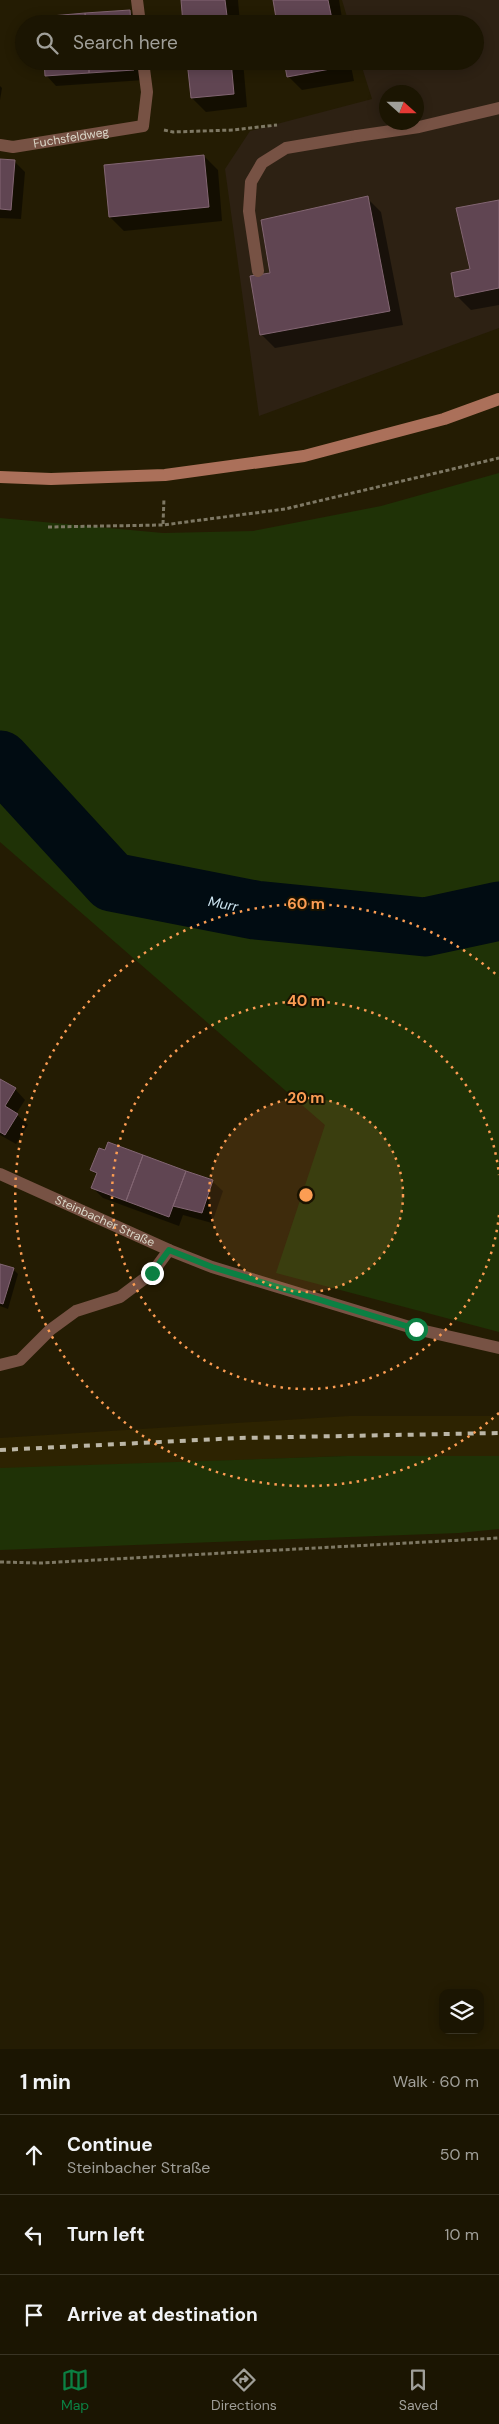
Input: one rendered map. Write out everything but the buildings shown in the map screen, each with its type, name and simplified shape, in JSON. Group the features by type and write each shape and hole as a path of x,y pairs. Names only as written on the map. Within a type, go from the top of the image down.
{"street":[{"path":"137,0 139,15"},
{"path":"143,126 147,92 145,70"},
{"path":"258,271 249,211 251,182 262,163 286,148 419,128 499,108"},
{"name":"Fuchsfeldweg","path":"0,145 14,147 143,126"},
{"path":"0,477 51,479 165,475 304,456 444,418 499,399"},
{"name":"Steinbacher Straße","path":"0,1174 169,1250 212,1267 416,1329 499,1348"},
{"path":"0,1364 20,1360 50,1330 76,1311 120,1297 152,1273 169,1250"}],"path":[{"path":"143,126 172,132 233,130 281,125"},
{"path":"48,528 162,525 285,509 499,458"},
{"path":"0,1562 41,1563 499,1538"}],"shaded area":[{"path":"342,0 499,0 499,328 259,416 225,169 250,131 372,99 363,70 484,70 484,15 346,15"},
{"path":"349,1416 499,1416 499,1456 347,1456 0,1469 0,1438"}],"green space":[{"path":"499,473 499,1332 276,1273 325,1125 0,842 0,518 163,533 253,531 381,506"},
{"path":"347,1456 499,1456 499,1529 459,1533 0,1550 0,1468"}],"waterway":[{"name":"Murr","path":"0,760 112,882 255,910 425,927 499,911"}],"railway":[{"path":"0,1450 239,1438 499,1433"}],"route":[{"path":"152,1273 169,1250 212,1267 416,1329"}]}
